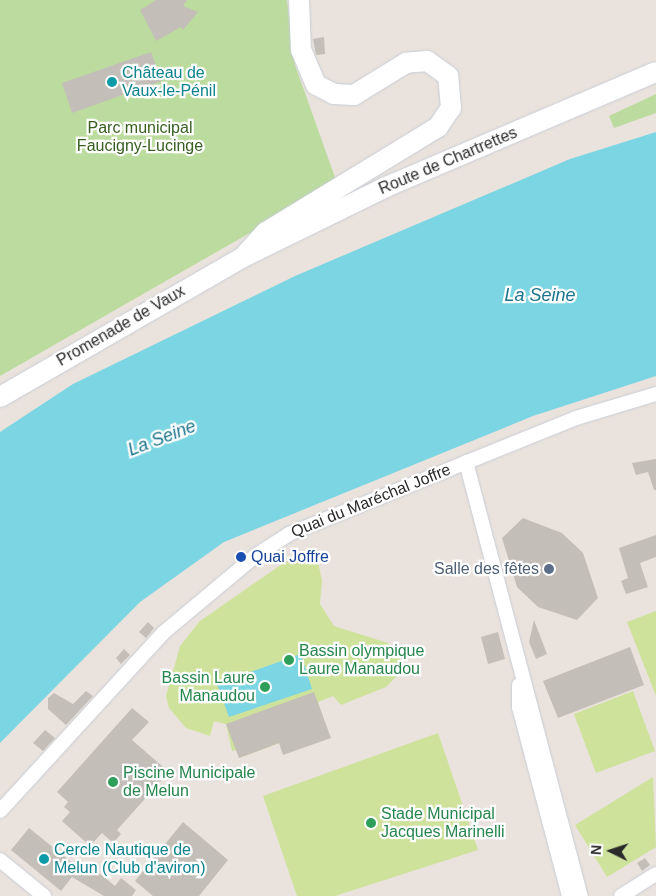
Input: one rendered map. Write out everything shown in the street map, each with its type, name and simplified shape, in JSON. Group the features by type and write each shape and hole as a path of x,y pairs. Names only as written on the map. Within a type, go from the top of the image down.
{"main road":[{"path":"243,257 266,232 438,127 451,108 448,76 427,61 406,63 354,95 334,94 316,85 301,50 299,0"},
{"name":"Route de Chartrettes","path":"243,257 386,187 656,72"},
{"name":"Promenade de Vaux","path":"0,398 243,257"}],"street":[{"name":"Quai du Maréchal Joffre","path":"0,811 162,633 255,556 324,516 576,418 656,394"},
{"path":"466,462 581,896"},
{"path":"519,659 519,706 569,896"},
{"path":"0,860 44,896"},
{"path":"621,896 656,874"}],"green space":[{"name":"Parc municipal Faucigny-Lucinge","path":"0,0 287,0 295,65 337,183 0,376"},
{"path":"656,94 656,113 614,128 609,116"},
{"name":"Bassin olympique Laure Manaudou","path":"308,553 316,554 322,580 320,604 334,626 388,643 406,667 386,687 341,705 333,696 318,702 326,726 239,758 236,750 232,751 226,724 214,721 210,736 186,728 169,708 166,696 180,646 200,621 282,564"},
{"path":"656,611 656,696 627,622"},
{"path":"633,691 655,751 596,773 574,714"},
{"name":"Stade Municipal Jacques Marinelli","path":"438,733 478,850 335,896 297,896 263,796"},
{"path":"653,777 656,847 607,877 575,825"}],"water":[{"name":"La Seine","path":"656,132 656,376 533,416 224,542 140,602 0,743 0,432 73,384 295,276 570,159"},
{"name":"Bassin Laure Manaudou","path":"301,654 312,689 229,717 217,684"}],"building":[{"path":"156,0 187,0 183,6 198,12 183,30 181,27 156,41 140,10"},
{"path":"324,37 325,54 316,55 313,39"},
{"name":"Château de Vaux-le-Pénil","path":"151,52 162,81 72,113 62,83"},
{"path":"656,459 656,490 654,490 648,472 636,475 632,463"},
{"name":"Salle des fêtes","path":"523,518 562,533 583,553 598,598 577,620 538,607 517,587 502,538"},
{"path":"656,535 656,557 640,563 648,587 626,594 621,581 628,578 619,548"},
{"path":"534,620 547,654 536,659 529,642"},
{"path":"148,622 154,628 146,638 139,632"},
{"path":"498,632 505,659 488,664 481,637"},
{"path":"630,647 644,685 558,718 543,681"},
{"path":"124,649 130,655 121,664 116,658"},
{"path":"86,691 93,696 66,725 48,709 48,698 54,693 73,704"},
{"path":"314,692 331,738 283,755 279,743 239,758 226,724"},
{"name":"Piscine Municipale de Melun","path":"132,708 149,722 132,740 169,772 117,830 121,834 113,843 102,833 90,846 62,821 70,812 64,807 68,802 57,792"},
{"path":"45,730 55,738 43,751 33,743"},
{"path":"183,822 228,860 199,896 153,896 135,881"},
{"name":"Cercle Nautique de Melun (Club d'aviron)","path":"29,828 85,873 90,866 115,886 121,878 136,890 132,896 104,896 72,877 61,891 11,850"},
{"path":"645,858 650,865 642,871 637,863"}],"place":[{"name":"Château de Vaux-le-Pénil","path":"112,82"},
{"name":"Quai Joffre","path":"241,557"},
{"name":"Salle des fêtes","path":"549,569"},
{"name":"Bassin olympique Laure Manaudou","path":"289,660"},
{"name":"Bassin Laure Manaudou","path":"265,687"},
{"name":"Piscine Municipale de Melun","path":"113,782"},
{"name":"Stade Municipal Jacques Marinelli","path":"371,823"},
{"name":"Cercle Nautique de Melun (Club d'aviron)","path":"44,859"}]}
